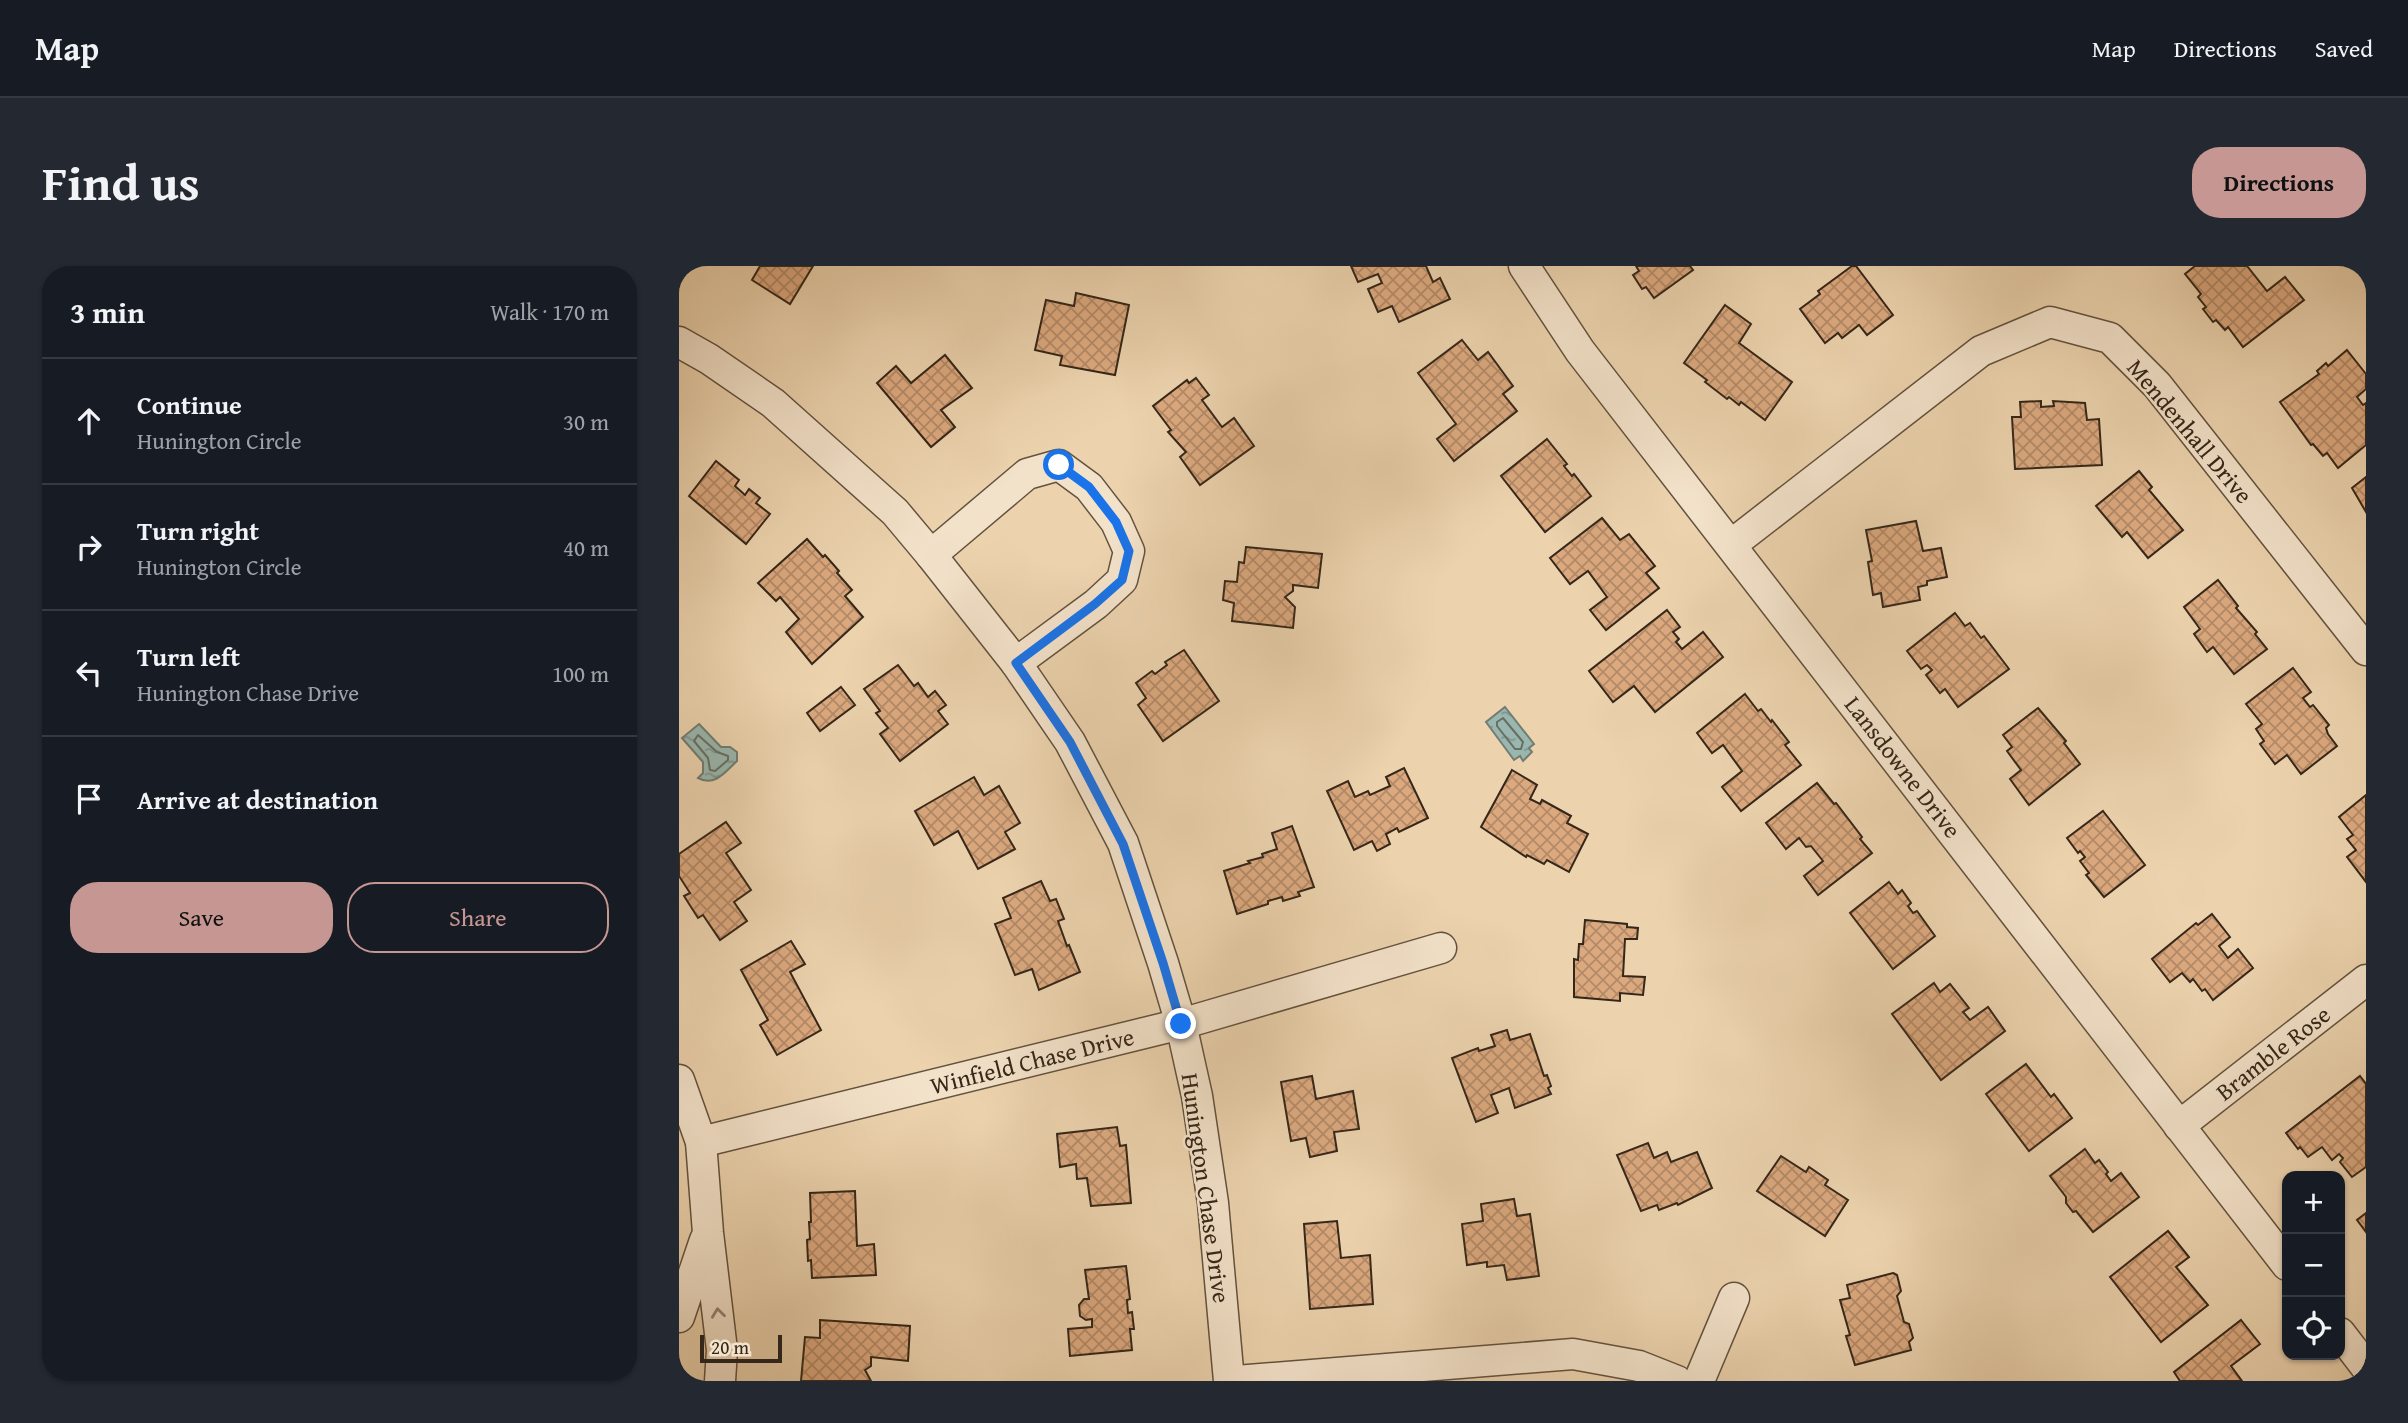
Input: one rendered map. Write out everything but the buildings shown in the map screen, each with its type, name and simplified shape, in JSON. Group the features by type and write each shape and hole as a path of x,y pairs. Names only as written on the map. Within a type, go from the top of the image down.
{"street":[{"name":"Lansdowne Drive","path":"1524,266 1580,351 2282,1259"},
{"name":"Mendenhall Drive","path":"1731,545 1981,351 2050,323 2110,338 2157,385 2366,650"},
{"name":"Hunington Chase Drive","path":"679,342 773,403 886,504 931,555 1016,663 1070,742 1123,844 1181,1024 1197,1096 1213,1203 1229,1381"},
{"path":"931,555 1027,474 1059,465 1089,487 1116,522 1129,551 1122,580 1095,604 1016,663"},
{"name":"Winfield Chase Drive","path":"701,1142 1181,1024 1441,948"},
{"name":"Bramble Rose","path":"2179,1126 2366,980"},
{"path":"679,1080 701,1142 708,1233 722,1350 720,1381"},
{"path":"679,1317 708,1233"},
{"path":"1699,1381 1734,1298"},
{"path":"2345,1340 2366,1367"},
{"path":"1236,1381 1573,1354 1639,1366 1677,1381"}],"water":[{"path":"1505,707 1534,744 1529,748 1532,752 1523,761 1520,756 1514,760 1486,722"},
{"path":"699,724 721,747 730,747 737,752 737,761 719,777 710,781 698,778 703,773 703,762 682,738"}],"route":[{"path":"1059,465 1089,487 1116,522 1129,551 1122,580 1095,604 1016,663 1070,742 1123,844 1181,1024"}]}
